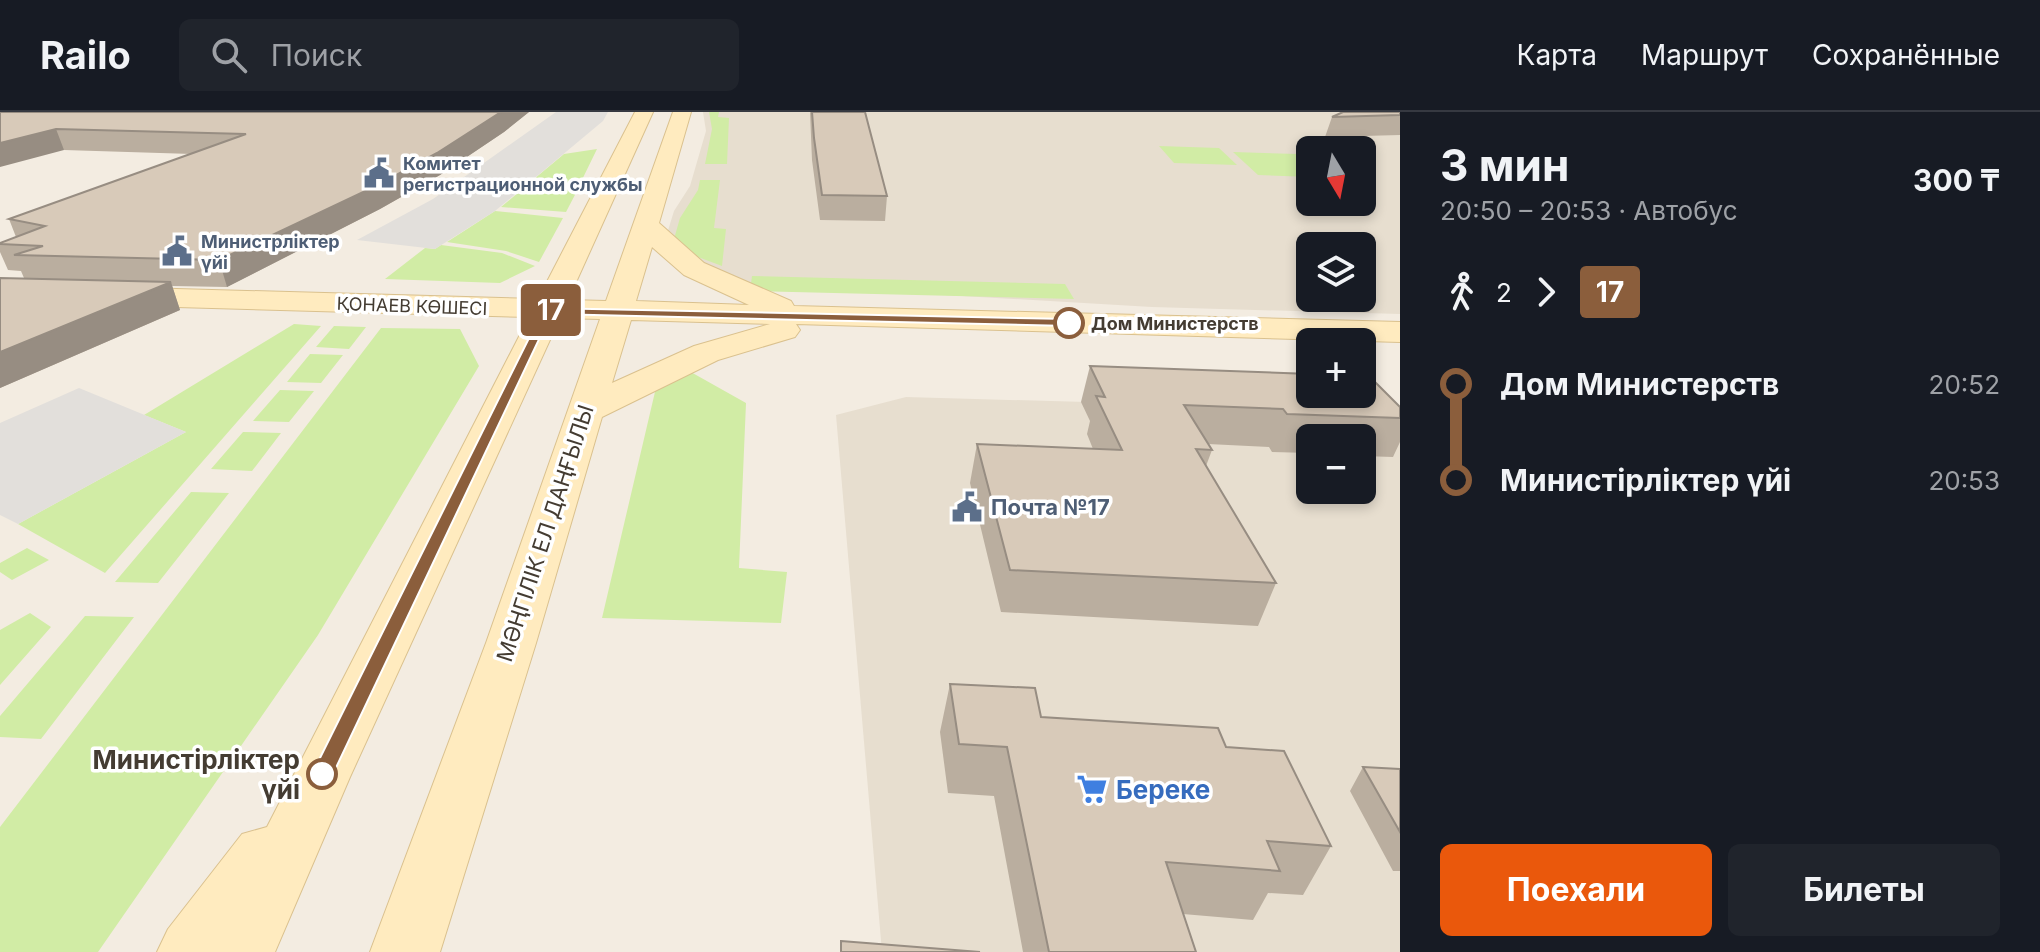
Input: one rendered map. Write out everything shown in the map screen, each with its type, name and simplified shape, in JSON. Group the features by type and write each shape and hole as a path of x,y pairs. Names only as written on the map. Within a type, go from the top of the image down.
{"main road":[{"path":"240,952 321,777 644,112"},
{"name":"МӘҢГІЛІК ЕЛ ДАҢҒЫЛЫ","path":"405,952 431,883 682,112"},
{"path":"646,224 694,269 774,306 857,317"},
{"name":"ҚОНАЕВ КӨШЕСІ","path":"0,293 1400,332"},
{"path":"584,412 642,380 747,338 857,317"},
{"path":"192,952 321,777"},
{"path":"427,952 431,883"}],"shaded area":[{"path":"556,112 608,112 603,121 495,211 435,249 357,240 433,199"},
{"path":"703,112 1400,112 1400,314 1329,312 1376,312 1376,232 1296,232 1296,311 1152,307 738,283 689,255 666,237 674,211 690,186 706,131"},
{"path":"79,388 186,432 18,524 0,515 0,423"},
{"path":"906,397 1400,411 1400,952 882,952 836,415"}],"green space":[{"path":"709,112 719,112 718,117 729,118 727,164 705,164 712,129"},
{"path":"1159,146 1219,148 1237,165 1174,163"},
{"path":"597,149 578,188 528,184 564,154"},
{"path":"1233,152 1296,154 1296,176 1258,175"},
{"path":"700,180 720,180 714,228 726,229 722,266 698,257 674,239 680,218 698,190"},
{"path":"525,187 577,191 566,212 501,207"},
{"path":"495,211 563,218 539,262 506,251 447,242"},
{"path":"441,245 502,253 535,266 500,283 385,279 425,248 435,249"},
{"path":"752,276 1065,284 1074,299 750,291"},
{"path":"294,324 321,326 105,573 18,524 186,432 144,415"},
{"path":"334,326 366,327 349,349 316,347"},
{"path":"381,328 460,329 479,366 318,635 98,952 0,952 0,827"},
{"path":"310,354 343,355 321,383 287,382"},
{"path":"662,362 673,362 746,403 739,568 787,572 781,623 602,618"},
{"path":"280,390 314,391 289,422 253,421"},
{"path":"243,432 281,433 252,471 211,469"},
{"path":"191,492 229,493 158,583 115,582"},
{"path":"27,548 49,560 12,580 0,572 0,563"},
{"path":"30,613 51,627 0,685 0,630"},
{"path":"85,616 134,617 41,739 0,737 0,716"}],"building":[{"path":"0,112 501,112 437,153 376,186 219,260 14,255 43,246 0,243 45,226 9,219 246,134 56,129 0,143"},
{"path":"812,112 865,112 887,196 822,195"},
{"path":"1343,112 1400,112 1400,115 1332,117"},
{"path":"0,278 171,282 0,352"},
{"path":"1090,366 1296,373 1296,408 1376,408 1376,383 1400,407 1400,418 1287,414 1283,409 1184,405 1212,450 1196,449 1276,583 1010,570 977,444 1122,450 1096,396 1105,397"},
{"path":"950,684 1035,688 1041,717 1218,728 1226,747 1284,751 1331,846 1267,841 1280,871 1166,862 1196,952 1049,952 1007,747 959,744"},
{"path":"1363,767 1400,769 1400,832"},
{"path":"841,941 980,952 841,952"}],"bus line":[{"name":"17","path":"322,774 547,310 1069,323"}],"place":[{"name":"Комитет регистрационной службы","path":"379,173"},
{"name":"Министрліктер үйі","path":"177,251"},
{"name":"Дом Министерств","path":"1069,323"},
{"name":"Почта №17","path":"967,507"},
{"name":"Министірліктер үйі","path":"322,774"},
{"name":"Береке","path":"1092,789"}]}
